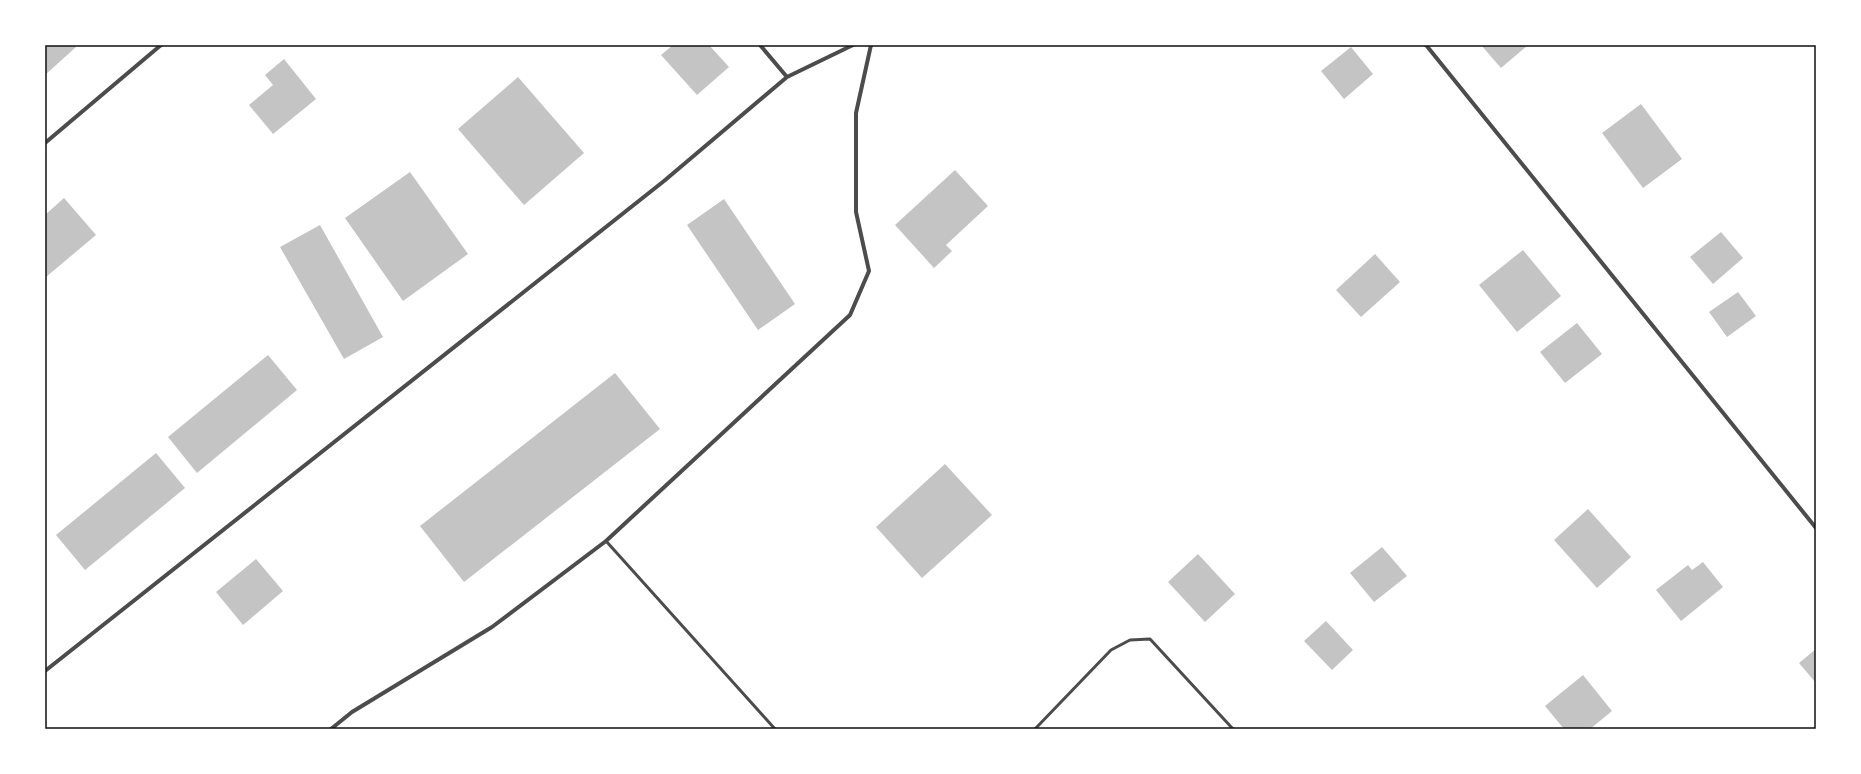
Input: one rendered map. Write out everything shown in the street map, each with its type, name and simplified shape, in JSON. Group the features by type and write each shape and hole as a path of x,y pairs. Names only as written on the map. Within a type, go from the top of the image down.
{"street":[{"path":"45,143 161,45"},
{"path":"760,45 787,76"},
{"path":"45,671 658,186 787,76 853,45"},
{"path":"331,729 352,712 492,627 606,541 850,315 869,271 856,212 856,114 871,45"},
{"path":"1426,45 1816,528"}],"lane":[{"path":"606,541 775,729"},
{"path":"1035,729 1111,650 1130,640 1150,639 1233,729"}],"building":[{"path":"45,45 74,45 76,47 45,75"},
{"path":"673,45 709,45 729,67 697,95 661,55"},
{"path":"1481,45 1528,45 1501,68"},
{"path":"1351,47 1373,74 1344,99 1321,71"},
{"path":"284,59 316,99 273,134 249,105 273,85 265,75"},
{"path":"518,77 584,153 524,205 458,129"},
{"path":"1641,104 1682,159 1643,188 1602,133"},
{"path":"955,170 988,206 946,245 952,251 934,268 895,225"},
{"path":"410,172 468,254 403,301 345,218"},
{"path":"64,198 96,235 46,277 45,215"},
{"path":"724,199 795,304 758,330 687,225"},
{"path":"320,225 383,337 344,359 280,247"},
{"path":"1721,232 1743,258 1713,284 1690,257"},
{"path":"1523,250 1561,296 1517,332 1479,285"},
{"path":"1375,254 1400,282 1361,317 1336,290"},
{"path":"1738,292 1756,316 1727,337 1709,312"},
{"path":"1577,323 1602,354 1565,383 1540,352"},
{"path":"268,355 297,390 197,473 168,437"},
{"path":"615,373 660,429 464,582 420,526"},
{"path":"156,453 185,488 85,570 56,535"},
{"path":"945,464 992,515 922,578 876,527"},
{"path":"1588,509 1631,557 1597,588 1554,540"},
{"path":"1382,547 1407,576 1374,602 1350,573"},
{"path":"1198,554 1235,594 1205,622 1168,582"},
{"path":"256,559 283,591 243,625 216,592"},
{"path":"1703,562 1723,587 1681,621 1656,590 1688,565 1692,570"},
{"path":"1326,621 1353,650 1332,670 1304,641"},
{"path":"1816,649 1816,683 1799,663"},
{"path":"1583,675 1612,711 1590,729 1564,729 1545,706"}]}
